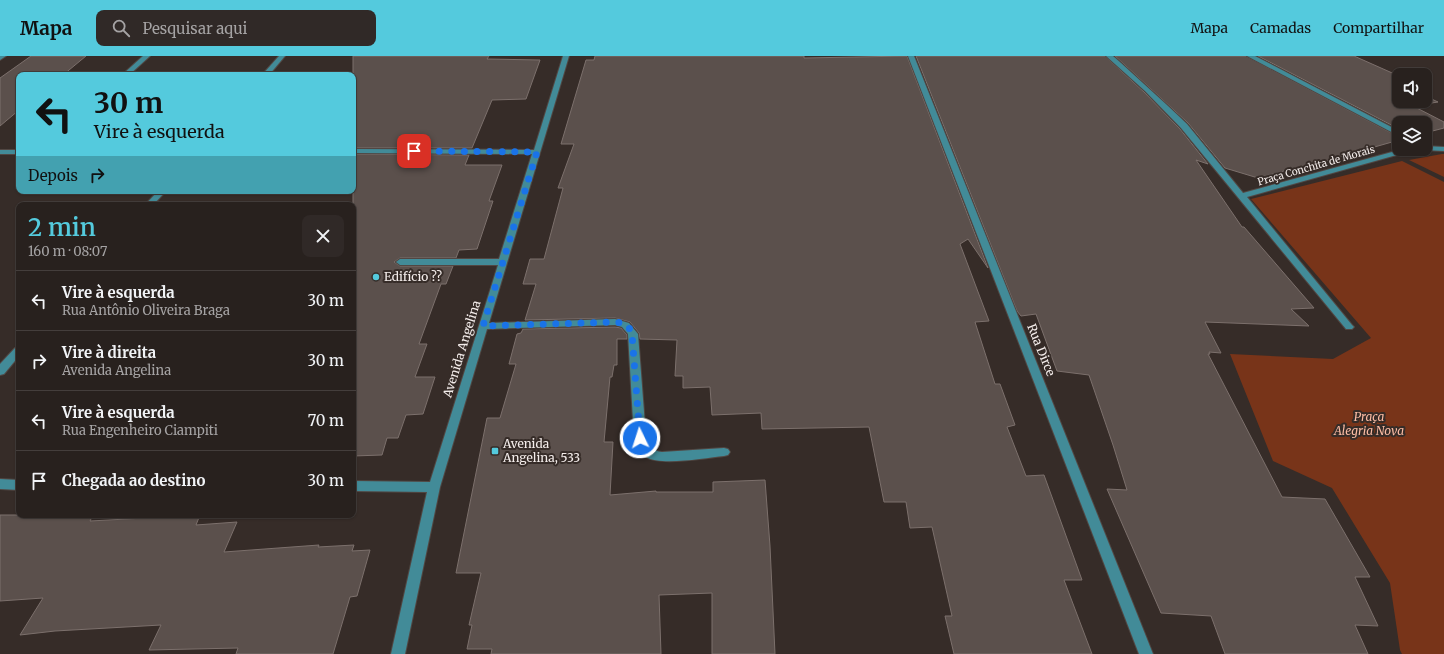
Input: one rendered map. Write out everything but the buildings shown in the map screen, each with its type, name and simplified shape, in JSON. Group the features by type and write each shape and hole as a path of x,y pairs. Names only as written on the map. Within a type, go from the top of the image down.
{"street":[{"path":"128,72 147,56"},
{"path":"268,72 282,56"},
{"name":"Avenida Angelina","path":"398,654 420,542 434,487 566,56"},
{"name":"Rua Dirce","path":"911,56 1146,654"},
{"path":"1109,56 1128,71 1184,126 1349,327"},
{"path":"1250,56 1392,130"},
{"name":"Praça Conchita de Morais","path":"1432,148 1444,149"},
{"path":"356,151 537,152"},
{"path":"0,152 16,152"},
{"name":"Praça Conchita de Morais","path":"1241,196 1392,154"},
{"path":"152,202 159,194"},
{"path":"400,262 502,262"},
{"path":"483,326 615,322 625,324 630,328 632,334 640,438 645,450 652,456 724,452"},
{"path":"0,371 16,353"},
{"path":"0,484 16,485"},
{"path":"356,486 434,487"}],"green space":[{"path":"1444,154 1444,177 1409,160"},
{"name":"Praça Alegria Nova","path":"1402,161 1444,182 1444,654 1402,654 1400,650 1390,583 1332,488 1273,461 1230,354 1333,359 1371,338 1251,199"}],"place":[{"name":"Edifício ??","path":"376,277"},
{"name":"Avenida Angelina, 533","path":"495,451"}],"route":[{"path":"414,151 537,152 483,326 615,322 625,324 630,328 632,334 640,438"}]}
